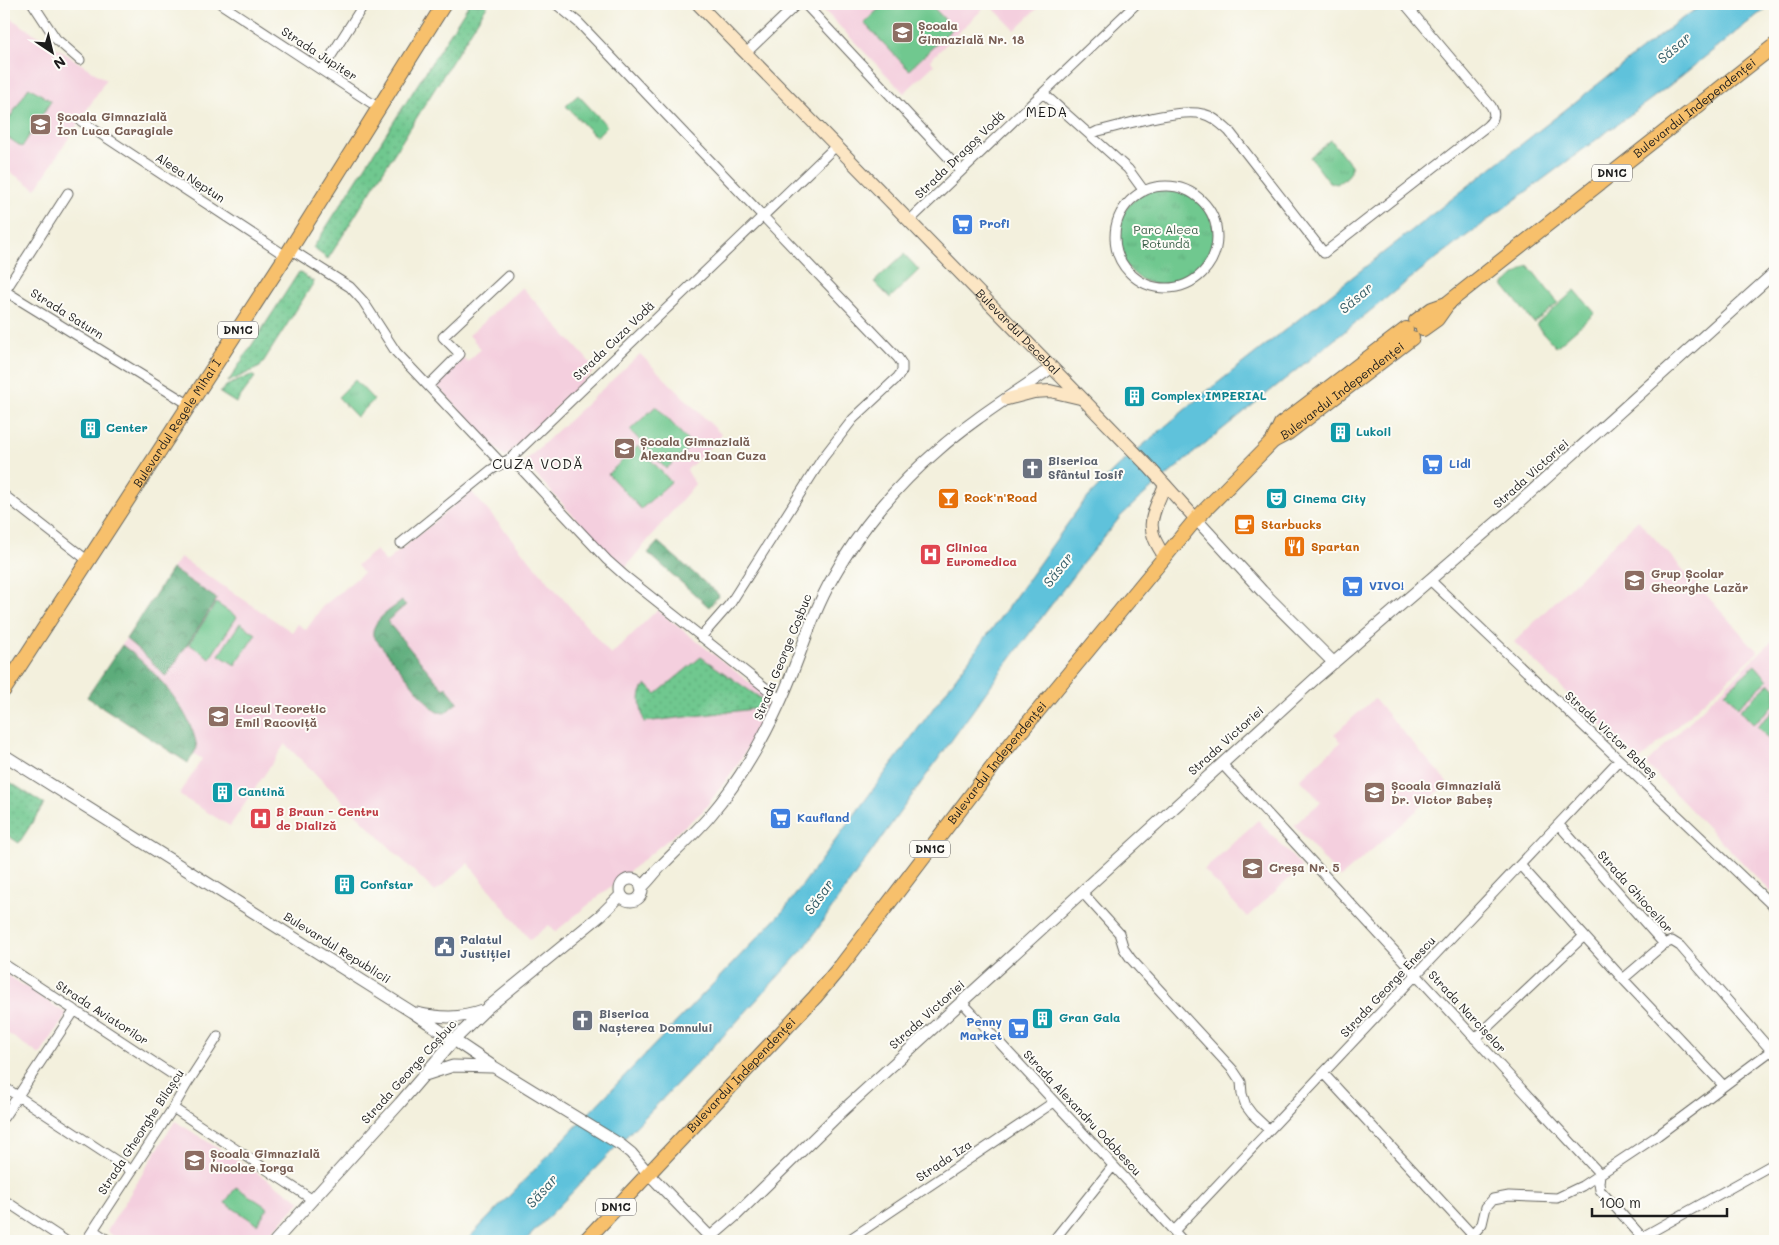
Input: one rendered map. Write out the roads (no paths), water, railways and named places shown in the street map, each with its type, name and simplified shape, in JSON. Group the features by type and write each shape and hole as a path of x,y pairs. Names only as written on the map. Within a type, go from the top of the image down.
{"main road":[{"name":"Bulevardul Regele Mihai I","path":"4,690 288,253 444,4"},
{"name":"Bulevardul Decebal","path":"698,4 1196,519"},
{"name":"Bulevardul Independenței","path":"585,1241 815,997 1004,752 1196,519 1273,441 1281,424 1414,330 1438,319 1449,302 1775,45"},
{"path":"1007,399 1034,392 1050,391 1080,398"},
{"path":"1165,485 1153,511 1152,521 1152,532 1156,544 1165,557"}],"street":[{"path":"33,4 56,39 80,60"},
{"name":"Strada Jupiter","path":"221,4 379,108"},
{"path":"322,70 364,4"},
{"path":"556,4 579,23 902,364 902,371 898,377 853,419 827,453 730,604 701,637"},
{"path":"746,53 797,4"},
{"path":"805,4 961,171"},
{"name":"Strada Dragoș Vodă","path":"909,221 1136,4"},
{"path":"1090,135 1098,131 1180,113 1204,114 1214,118 1229,131 1324,254 1487,126 1494,117 1494,111 1491,106 1405,4"},
{"path":"1043,92 1128,169 1144,191"},
{"name":"Aleea Neptun","path":"81,121 288,253 350,287 372,313 396,352 502,464"},
{"name":"Strada Cuza Vodă","path":"401,543 491,470 510,458 836,146"},
{"path":"1159,186 1174,186 1192,192 1205,203 1214,218 1218,234 1216,251 1209,266 1190,283 1165,289 1148,286 1128,272 1119,257 1115,232 1120,216 1129,202 1144,191 1159,186"},
{"name":"Strada Saturn","path":"68,193 6,291 190,405"},
{"name":"Strada Victoriei","path":"710,1240 838,1114 1334,662 1512,509 1775,272"},
{"path":"429,385 460,354 443,337 508,276"},
{"name":"Strada George Coșbuc","path":"639,885 696,831 734,785 756,752 781,700 820,601 833,576 863,532 897,490 926,460 959,433 1051,368"},
{"path":"510,458 607,560 781,700"},
{"path":"4,495 87,560"},
{"name":"Bulevardul Decebal","path":"1196,519 1262,591 1334,662"},
{"name":"Strada Victor Babeș","path":"1430,580 1775,908"},
{"name":"Bulevardul Republicii","path":"4,755 412,1012 494,1067 621,1145 631,1153 710,1240"},
{"name":"Strada George Enescu","path":"1174,1231 1620,760"},
{"name":"Strada Narciselor","path":"1222,764 1600,1174 1598,1183 1600,1190 1639,1239"},
{"name":"Strada Ghioceilor","path":"1558,825 1664,944 1672,941 1680,946 1774,1053"},
{"path":"1520,865 1623,979 1724,1085"},
{"name":"Strada George Coșbuc","path":"630,880 639,885 641,894 637,899 632,901 624,898 620,889 623,883 630,880"},
{"path":"1082,892 1119,933 1124,949 1131,959 1233,1070 1241,1082 1246,1106 1269,1130"},
{"name":"Strada George Coșbuc","path":"275,1241 424,1076 453,1041 486,1010 600,915 624,898"},
{"path":"1475,1039 1584,936"},
{"path":"1623,979 1664,944"},
{"name":"Strada Aviatorilor","path":"5,966 187,1084"},
{"name":"Strada Alexandru Odobescu","path":"962,1002 1183,1241"},
{"path":"4,1117 75,1010"},
{"path":"412,1012 440,1018 473,1015 486,1010"},
{"name":"Strada Gheorghe Bilașcu","path":"86,1241 218,1036"},
{"path":"1323,1073 1473,1239 1482,1224 1486,1207 1493,1198 1509,1196 1557,1198 1582,1186 1656,1136 1724,1085 1774,1053"},
{"path":"424,1076 453,1066 494,1067"},
{"path":"4,1087 132,1171"},
{"name":"Strada Iza","path":"847,1241 1054,1102"},
{"path":"173,1108 313,1200"},
{"path":"1639,1239 1775,1163"},
{"path":"1053,1241 1113,1166"},
{"path":"4,1200 66,1241"},
{"path":"93,1230 109,1241"}],"water":[{"name":"Săsar","path":"1704,4 1771,4 1670,85 1430,263 1214,436 1121,516 1082,564 999,674 806,946 730,1029 525,1241 466,1241 784,910 1081,505 1116,468 1201,396 1677,22"}],"place":[{"name":"Școala Gimnazială Nr. 18","path":"902,33"},
{"name":"Școala Gimnazială Ion Luca Caragiale","path":"41,124"},
{"name":"Profi","path":"963,224"},
{"name":"Complex IMPERIAL","path":"1135,396"},
{"name":"Center","path":"90,428"},
{"name":"Lukoil","path":"1340,432"},
{"name":"Școala Gimnazială Alexandru Ioan Cuza","path":"624,449"},
{"name":"Lidl","path":"1433,464"},
{"name":"Biserica Sfântul Iosif","path":"1032,468"},
{"name":"Rock'n'Road","path":"948,498"},
{"name":"Cinema City","path":"1277,499"},
{"name":"Starbucks","path":"1245,525"},
{"name":"Spartan","path":"1295,547"},
{"name":"Clinica Euromedica","path":"930,555"},
{"name":"Grup Școlar Gheorghe Lazăr","path":"1635,581"},
{"name":"VIVO!","path":"1353,586"},
{"name":"Liceul Teoretic Emil Racoviță","path":"219,716"},
{"name":"Cantină","path":"222,792"},
{"name":"Școala Gimnazială Dr. Victor Babeș","path":"1375,793"},
{"name":"Kaufland","path":"781,818"},
{"name":"B Braun - Centru de Dializă","path":"260,819"},
{"name":"Creșa Nr. 5","path":"1253,868"},
{"name":"Confstar","path":"344,885"},
{"name":"Palatul Justiției","path":"444,947"},
{"name":"Gran Gala","path":"1043,1018"},
{"name":"Biserica Nașterea Domnului","path":"583,1021"},
{"name":"Penny Market","path":"1018,1029"},
{"name":"Școala Gimnazială Nicolae Iorga","path":"194,1161"}],"district":[{"name":"MEDA","path":"1047,112"},
{"name":"CUZA VODĂ","path":"538,464"}],"park label":[{"name":"Parc Aleea Rotundă","path":"1166,237"}]}
